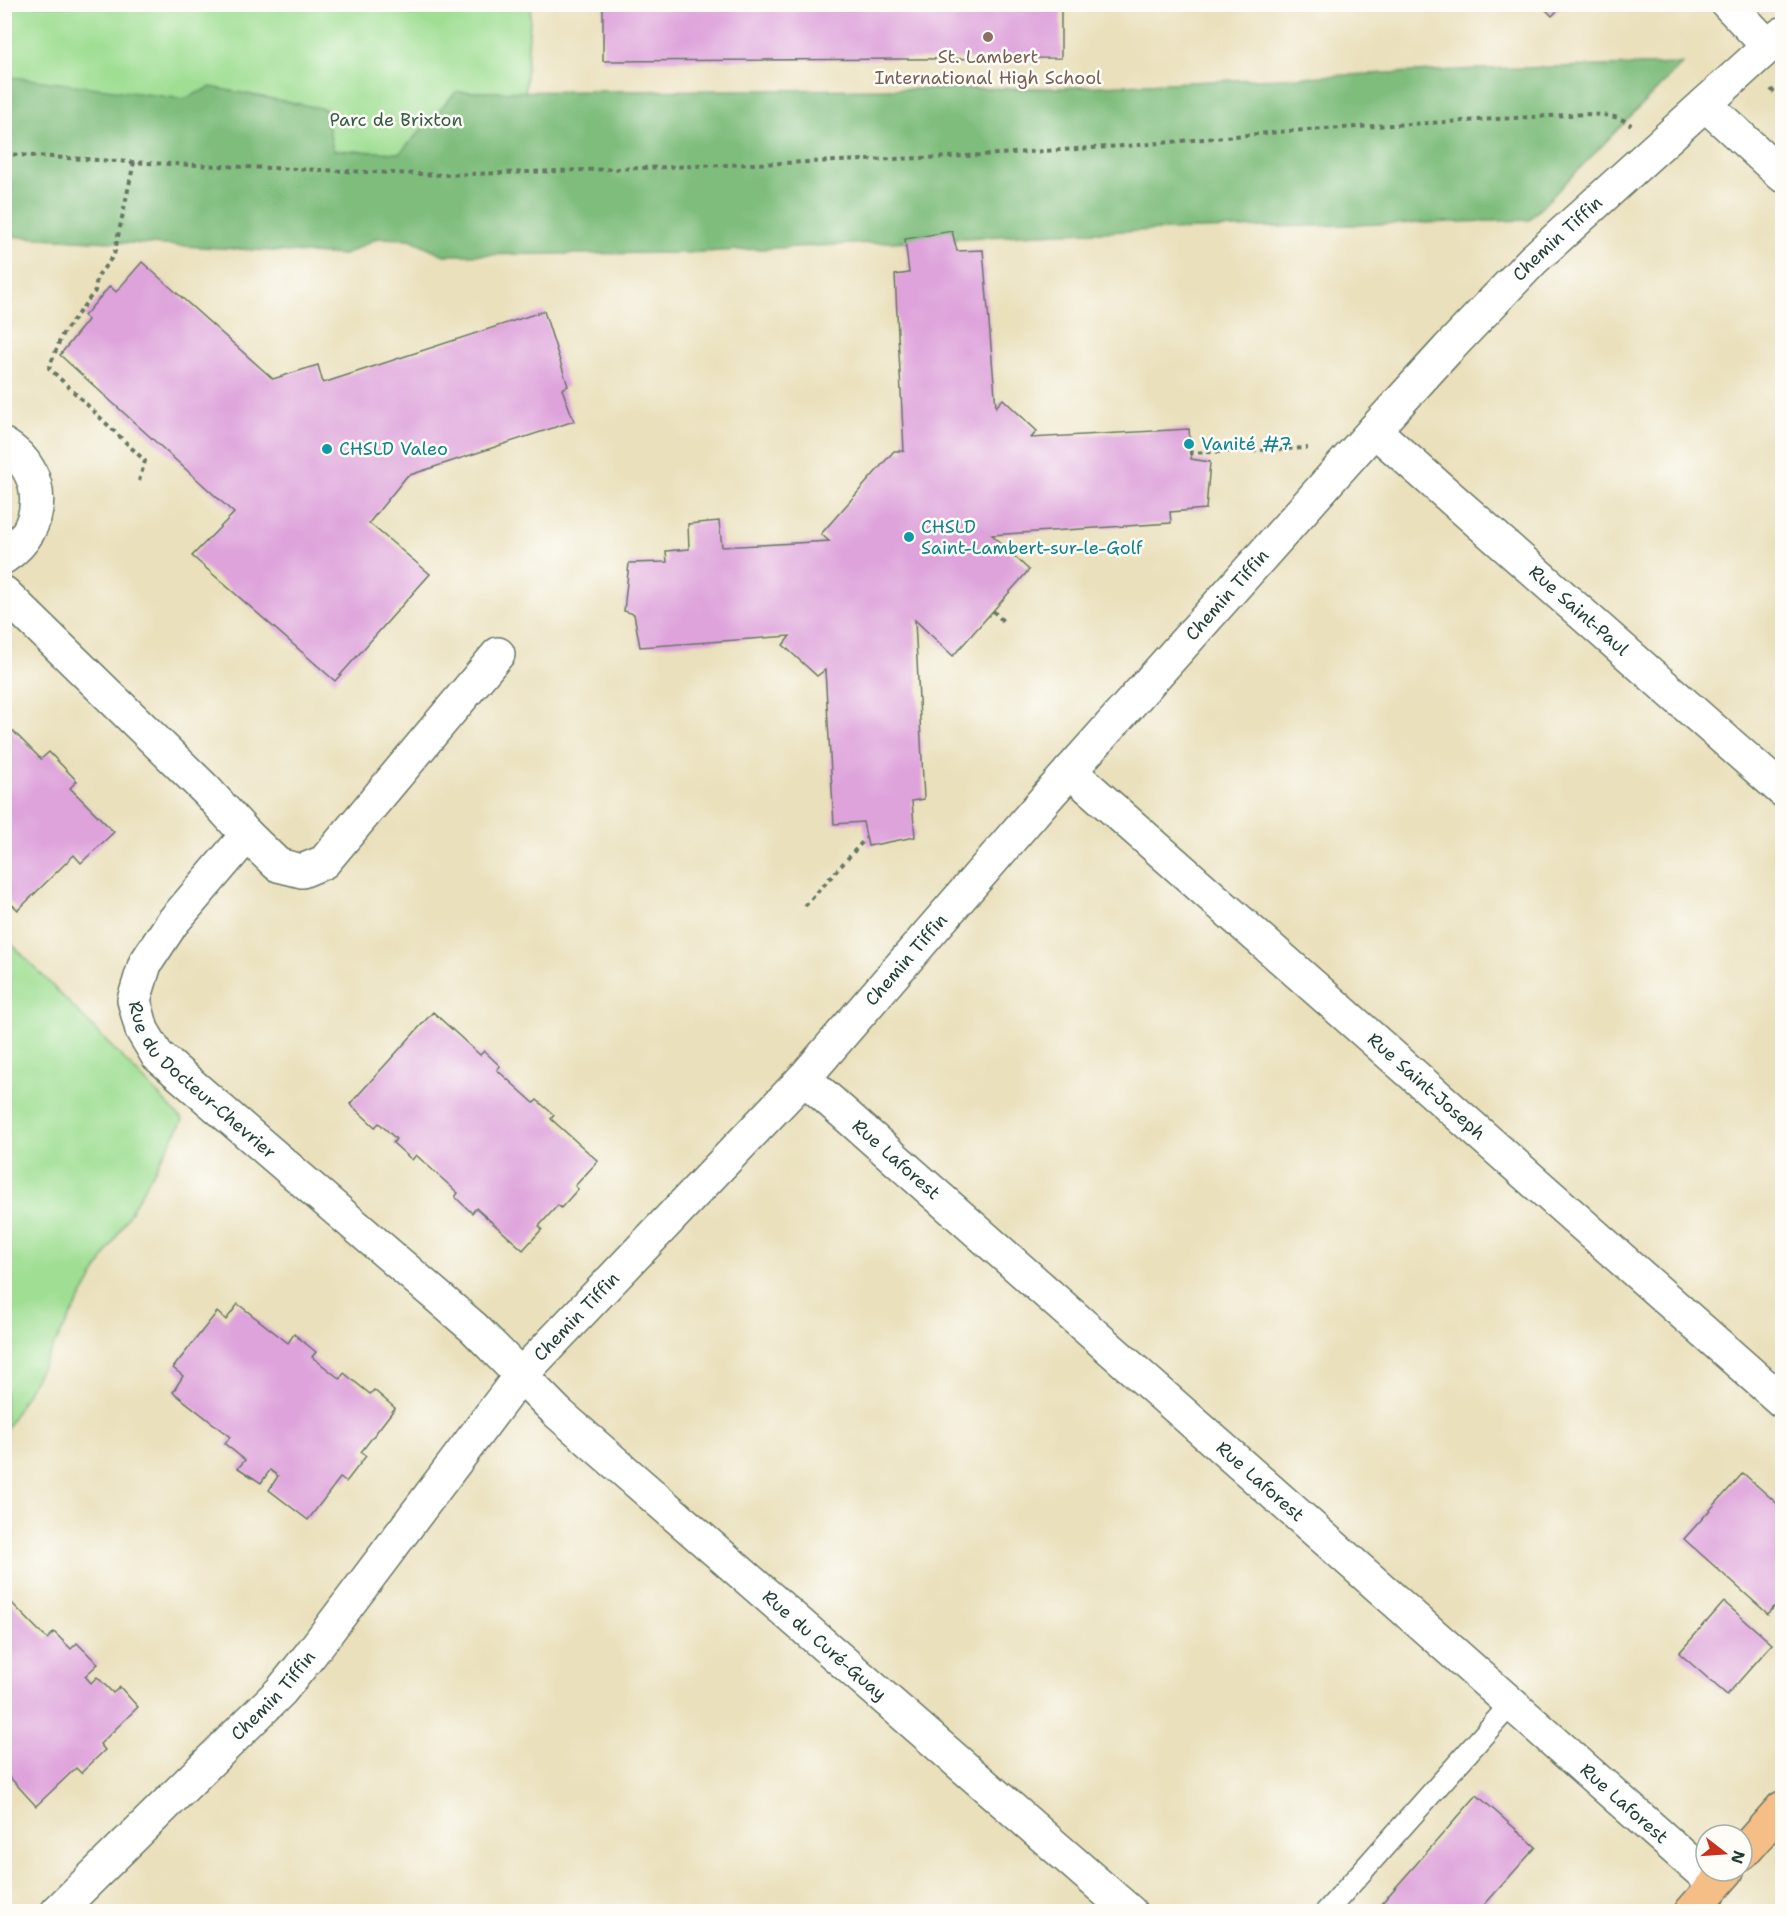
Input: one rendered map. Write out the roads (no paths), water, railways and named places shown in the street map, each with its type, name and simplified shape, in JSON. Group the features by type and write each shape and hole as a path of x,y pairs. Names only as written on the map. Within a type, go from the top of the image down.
{"highway":[{"path":"1754,1840 1782,1808"},
{"path":"1691,1911 1716,1883"}],"street":[{"path":"1728,4 1776,40"},
{"name":"Chemin Tiffin","path":"57,1911 280,1691 520,1376 804,1078 1070,771 1374,430 1533,260 1776,40"},
{"path":"1705,104 1782,175"},
{"name":"Rue Saint-Paul","path":"1374,430 1782,790"},
{"path":"4,445 14,451 28,468 36,489 37,511 30,532 16,549 4,557"},
{"path":"4,593 207,791 278,865 302,872 324,862 498,654"},
{"name":"Rue Saint-Joseph","path":"1070,771 1782,1401"},
{"name":"Rue du Docteur-Chevrier","path":"247,835 172,923 145,964 134,1000 142,1030 157,1055 474,1328 520,1376"},
{"name":"Rue Laforest","path":"804,1078 1511,1704 1694,1856"},
{"name":"Rue du Curé-Guay","path":"520,1376 558,1413 1130,1911"}],"lane":[{"path":"1326,1911 1511,1704"}],"place":[{"name":"St. Lambert International High School","path":"988,37"},
{"name":"Vanité #7","path":"1189,444"},
{"name":"CHSLD Valeo","path":"327,449"},
{"name":"CHSLD Saint-Lambert-sur-le-Golf","path":"909,537"}],"park label":[{"name":"Parc de Brixton","path":"396,120"}]}
